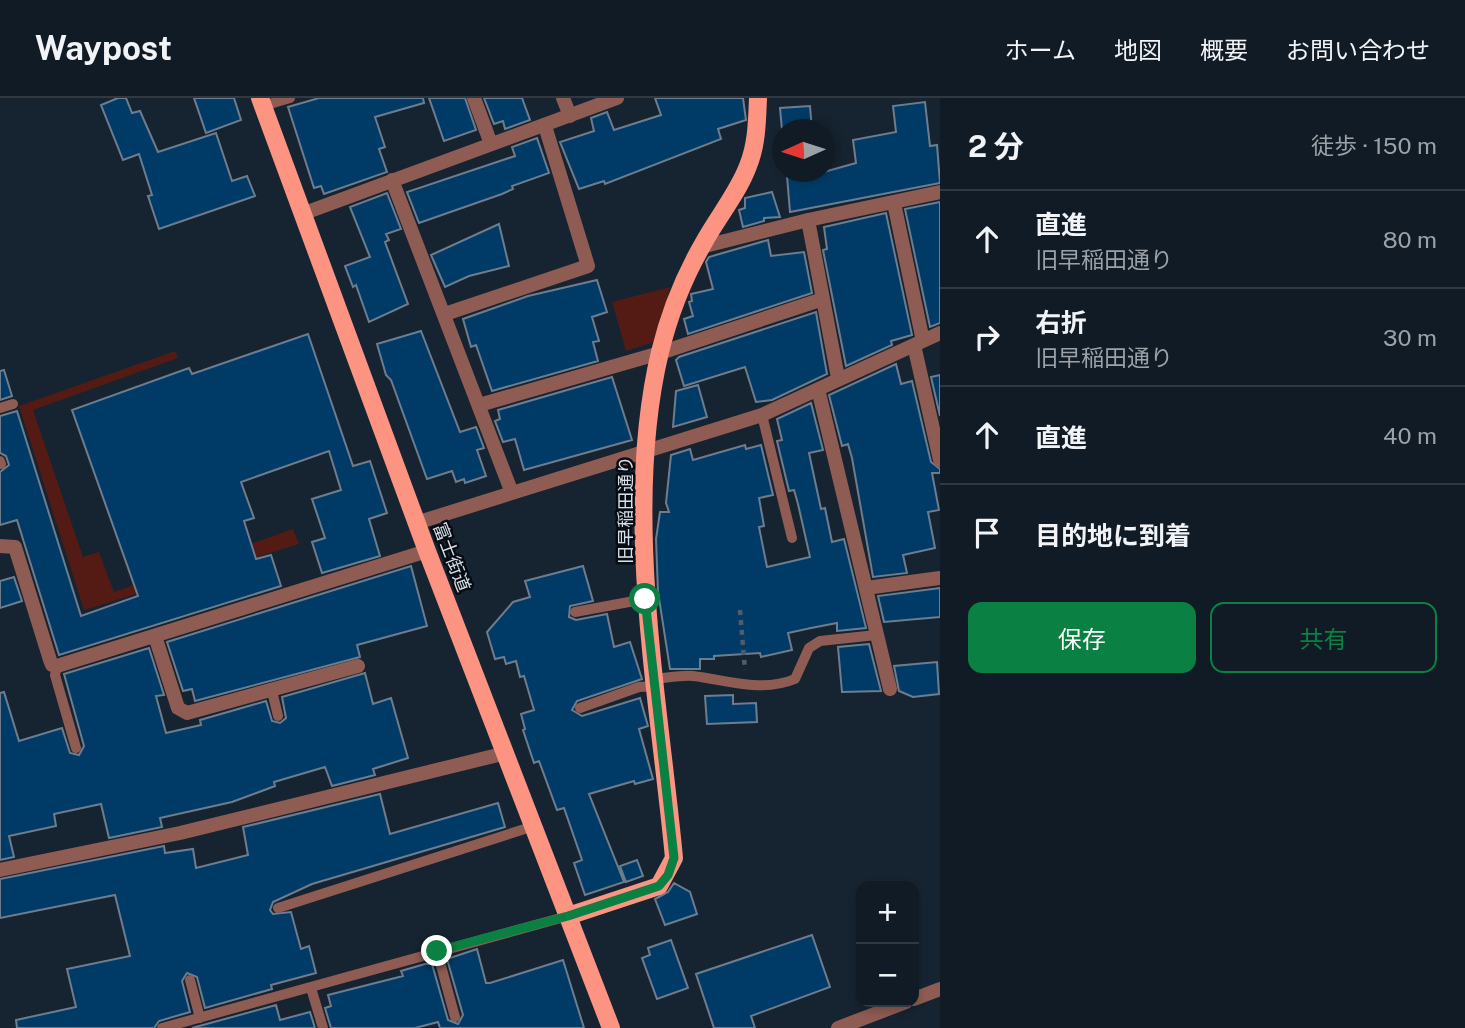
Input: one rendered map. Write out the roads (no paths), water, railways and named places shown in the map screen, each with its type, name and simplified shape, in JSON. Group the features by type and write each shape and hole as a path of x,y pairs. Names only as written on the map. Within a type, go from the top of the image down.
{"main road":[{"name":"旧早稲田通り","path":"568,916 659,886 668,875 674,858 645,599 646,452 660,353 678,294 701,247 748,166 757,129 758,98"},
{"name":"富士街道","path":"261,102 416,523 611,1028"}],"street":[{"path":"474,98 491,144"},
{"path":"563,98 569,116"},
{"path":"302,214 617,98"},
{"path":"444,313 588,265 545,125"},
{"path":"392,180 421,262 444,313 512,493"},
{"path":"701,247 808,219 940,192"},
{"path":"894,203 940,460"},
{"path":"808,219 838,378"},
{"path":"479,405 660,353 823,299"},
{"path":"416,523 762,415 940,333"},
{"path":"818,389 890,690"},
{"path":"0,546 15,547 50,660 52,665 57,666 427,551"},
{"path":"866,588 940,578"},
{"path":"155,636 181,712 187,713 358,666"},
{"path":"0,870 180,833 506,753"},
{"path":"919,997 940,989"},
{"path":"838,1028 893,1007"}],"lane":[{"path":"261,102 290,98"},
{"path":"0,408 13,404"},
{"path":"762,415 792,538"},
{"path":"575,612 645,599"},
{"path":"580,708 655,682 690,676 747,685 783,684 795,679 810,648 820,641 876,635"},
{"path":"57,666 55,675 76,748"},
{"path":"272,691 278,716"},
{"path":"278,908 534,826"},
{"path":"162,1028 568,916"},
{"path":"437,951 455,1017"},
{"path":"190,980 200,1018"},
{"path":"311,988 323,1028"}]}
